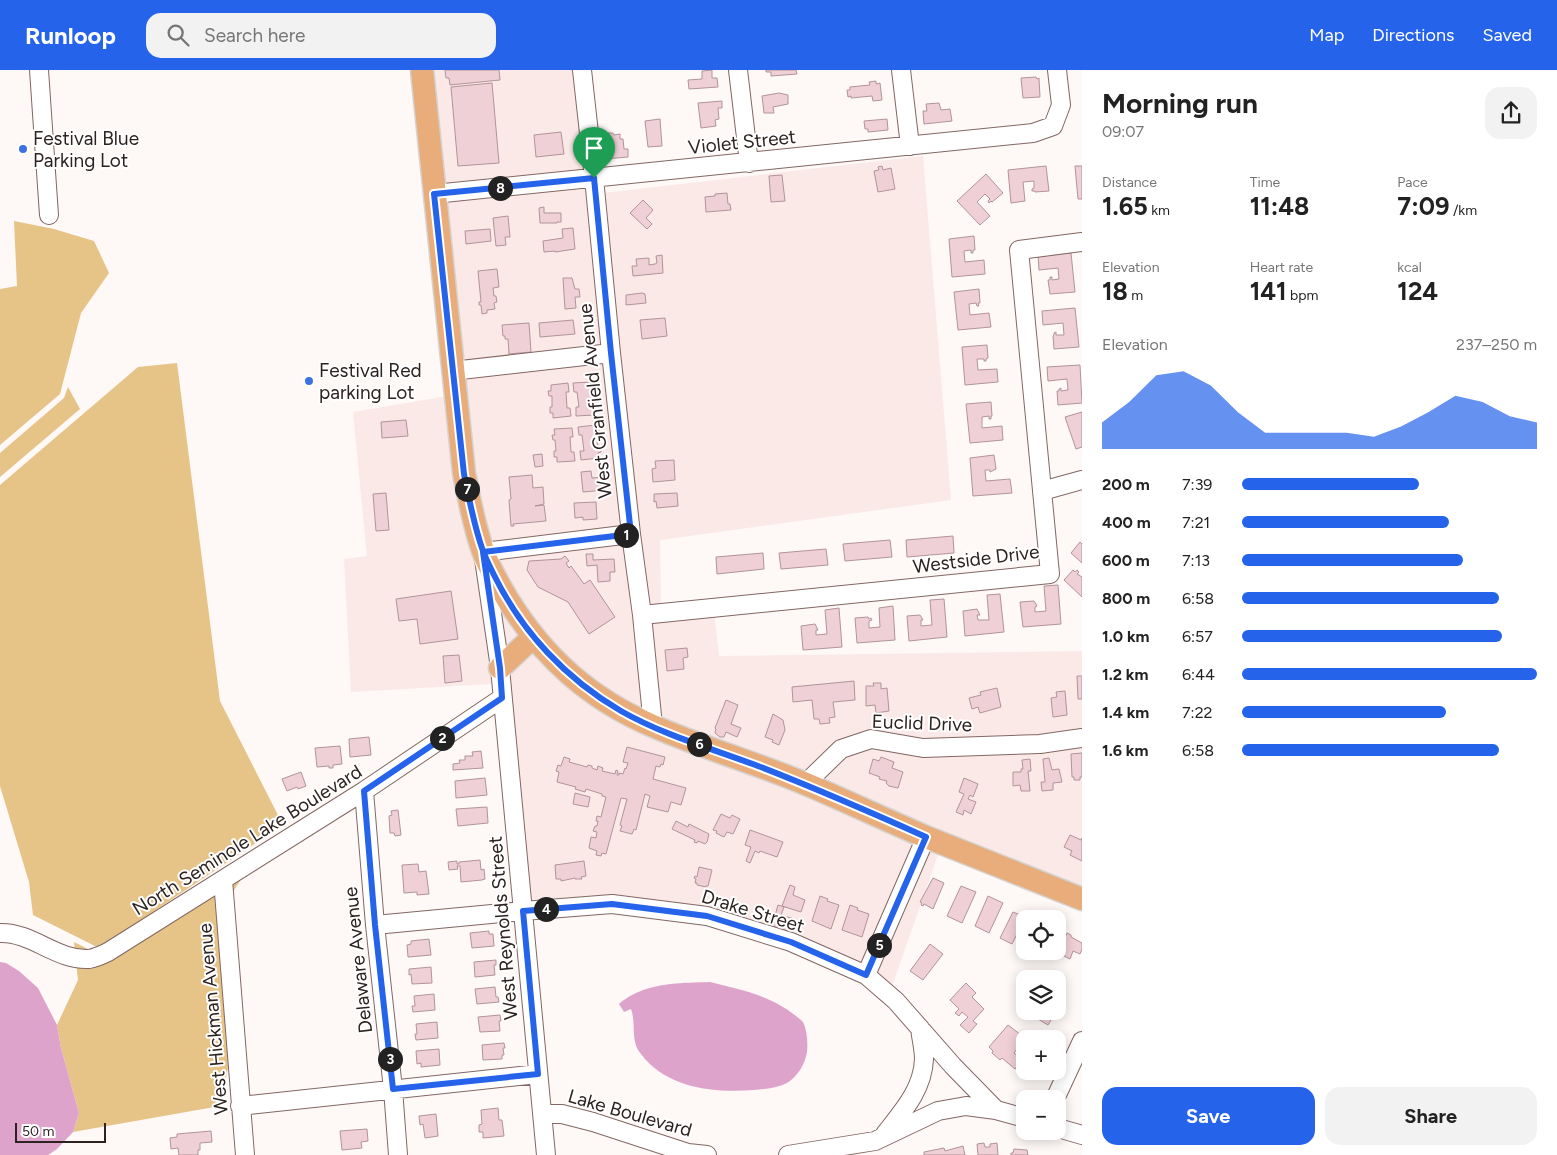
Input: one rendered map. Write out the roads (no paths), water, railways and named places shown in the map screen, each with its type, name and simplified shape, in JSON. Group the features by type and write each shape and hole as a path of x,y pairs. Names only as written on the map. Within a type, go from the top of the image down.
{"main road":[{"path":"422,70 452,371 464,474 472,516 483,552 501,588 533,637 572,676 600,698 623,712 653,726 805,784 926,837 1082,899"},
{"path":"500,668 533,637"}],"street":[{"path":"39,70 49,215"},
{"name":"West Granfield Avenue","path":"582,70 611,353 653,726"},
{"path":"738,70 749,163"},
{"path":"900,70 910,146"},
{"name":"Violet Street","path":"434,194 1033,133 1053,126 1061,105 1057,70"},
{"name":"Westside Drive","path":"642,615 1050,574 1019,250 1082,242"},
{"path":"452,371 611,353"},
{"path":"1042,491 1082,480"},
{"path":"483,552 631,534"},
{"name":"West Reynolds Street","path":"483,552 500,668 546,1155"},
{"name":"North Seminole Lake Boulevard","path":"0,933 24,937 73,958 91,959 108,952 364,791 502,698"},
{"name":"Euclid Drive","path":"805,784 841,749 871,739 923,748 1040,744 1082,738"},
{"name":"Delaware Avenue","path":"364,791 375,925 393,1089 398,1155"},
{"path":"866,975 926,837"},
{"name":"West Hickman Avenue","path":"223,880 245,1155"},
{"name":"Drake Street","path":"375,925 612,904 707,916 791,942 866,975 896,1001 953,1066 996,1110"},
{"path":"877,1145 912,1099 920,1081 924,1060 920,1028"},
{"path":"1059,1090 1082,1041"},
{"path":"240,1106 538,1074"},
{"path":"788,1155 877,1145 938,1111 966,1106 996,1110 1016,1116"},
{"name":"Lake Boulevard","path":"542,1114 562,1114 593,1122 688,1153 707,1155"},
{"path":"1066,1130 1082,1135"}],"place":[{"name":"Festival Blue Parking Lot","path":"23,149"},
{"name":"Festival Red parking Lot","path":"309,381"}]}
